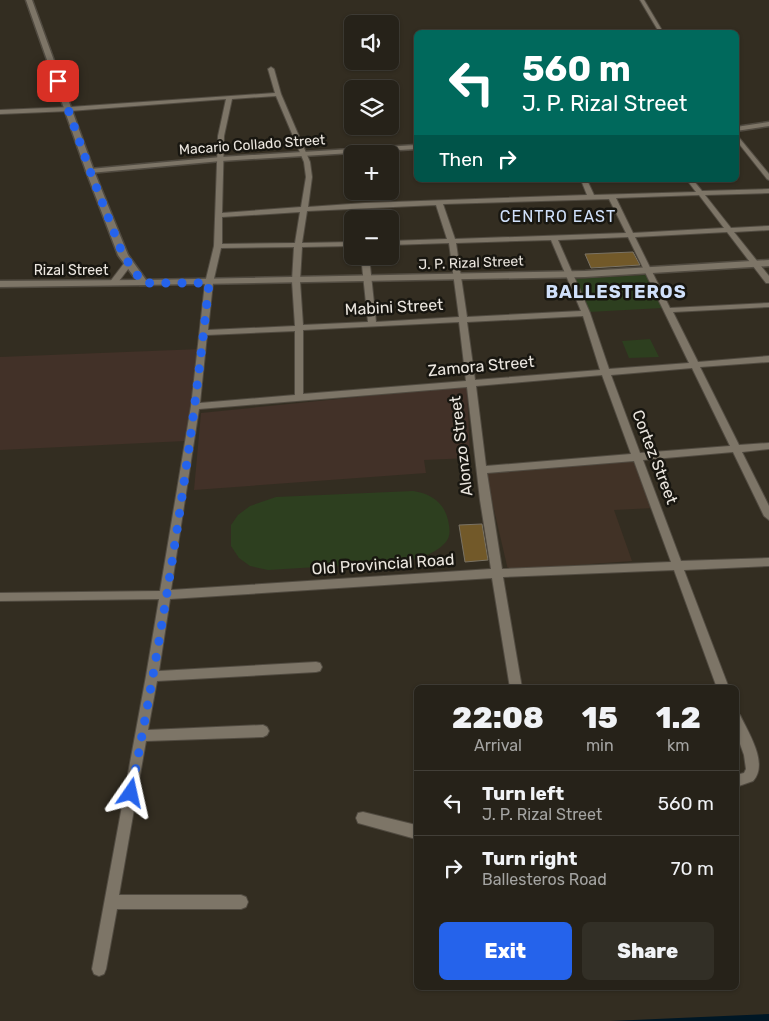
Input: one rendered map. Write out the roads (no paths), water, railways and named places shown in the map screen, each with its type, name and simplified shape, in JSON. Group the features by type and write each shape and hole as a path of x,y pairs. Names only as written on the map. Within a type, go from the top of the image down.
{"main road":[{"path":"29,0 90,171 128,264 143,283"},
{"path":"739,129 769,124"},
{"name":"Macario Collado Street","path":"90,171 302,154 414,148"},
{"name":"J. P. Rizal Street","path":"143,283 368,280 569,274 769,263"},
{"name":"Rizal Street","path":"0,284 143,283"}],"street":[{"path":"642,0 660,30"},
{"path":"271,69 278,94 307,162 309,178 298,245 296,281 299,327 299,397"},
{"path":"0,112 68,110 278,94"},
{"path":"99,969 142,736 195,406 209,283 218,246 221,136 229,97"},
{"path":"739,140 769,178"},
{"path":"585,182 591,197"},
{"path":"691,182 769,281"},
{"path":"220,215 305,208 439,202 700,195 769,191"},
{"path":"612,197 769,516"},
{"name":"Alonzo Street","path":"439,202 452,242 458,277 481,470 516,685"},
{"path":"399,243 631,236 769,228"},
{"name":"Cortez Street","path":"554,238 586,313 605,371 723,685"},
{"path":"218,246 344,244"},
{"path":"113,283 128,264"},
{"path":"366,265 372,323"},
{"path":"668,310 769,305"},
{"name":"Mabini Street","path":"204,332 586,313"},
{"name":"Zamora Street","path":"195,406 769,359"},
{"path":"481,470 769,446"},
{"name":"Old Provincial Road","path":"0,597 166,595 498,573 769,562"},
{"path":"152,676 316,667"},
{"path":"739,727 752,760 753,768 746,778 739,780"},
{"path":"142,736 263,731"},
{"path":"363,818 414,831"},
{"path":"110,902 241,902"}],"water":[{"path":"769,1014 769,1021 611,1021"}],"district":[{"name":"CENTRO EAST","path":"558,216"},
{"name":"BALLESTEROS","path":"616,292"}]}
